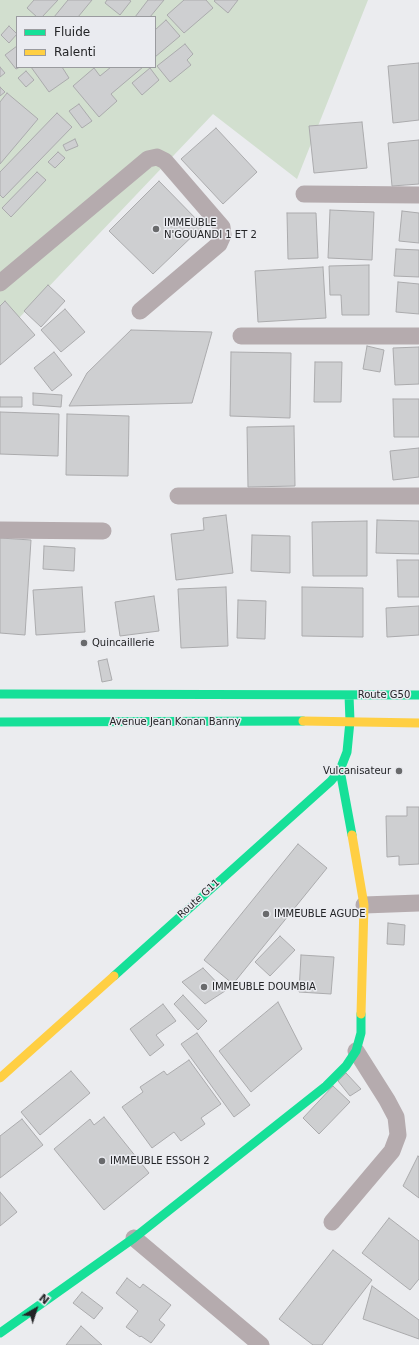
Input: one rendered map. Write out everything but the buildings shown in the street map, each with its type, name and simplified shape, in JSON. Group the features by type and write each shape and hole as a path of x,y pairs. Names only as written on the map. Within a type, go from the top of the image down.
{"street":[{"path":"0,283 148,159 157,157 165,161 222,227 223,235 219,244 140,311"},
{"path":"304,194 419,195"},
{"path":"241,336 419,336"},
{"path":"178,496 419,496"},
{"path":"0,530 103,530"},
{"path":"0,694 349,695"},
{"name":"Route G50","path":"349,695 419,695"},
{"name":"Route G11","path":"0,1078 330,781 340,770 347,752 350,721 349,695"},
{"path":"350,721 419,723"},
{"name":"Avenue Jean Konan Banny","path":"0,722 350,721"},
{"path":"0,1333 134,1238 326,1086 346,1066 356,1051 361,1033 364,905 340,770"},
{"path":"364,905 419,904"},
{"path":"332,1222 392,1151 398,1135 396,1117 388,1100 356,1051"},
{"path":"134,1238 253,1343"}],"green space":[{"path":"0,0 368,0 297,179 213,114 0,338"}],"traffic: fast":[{"path":"0,694 419,695"},
{"path":"114,976 331,781 340,770 347,752 350,721 349,695"},
{"path":"0,722 303,721"},
{"path":"340,770 352,835"},
{"path":"0,1333 134,1238 326,1086 346,1066 356,1051 361,1033 361,1014"}],"traffic: slow":[{"path":"303,721 419,723"},
{"path":"352,835 364,905 361,1014"},
{"path":"0,1078 114,976"}],"place":[{"name":"IMMEUBLE N'GOUANDI 1 ET 2","path":"156,229"},
{"name":"Quincaillerie","path":"84,643"},
{"name":"Vulcanisateur","path":"399,771"},
{"name":"IMMEUBLE AGUDE","path":"266,914"},
{"name":"IMMEUBLE DOUMBIA","path":"204,987"},
{"name":"IMMEUBLE ESSOH 2","path":"102,1161"}]}
